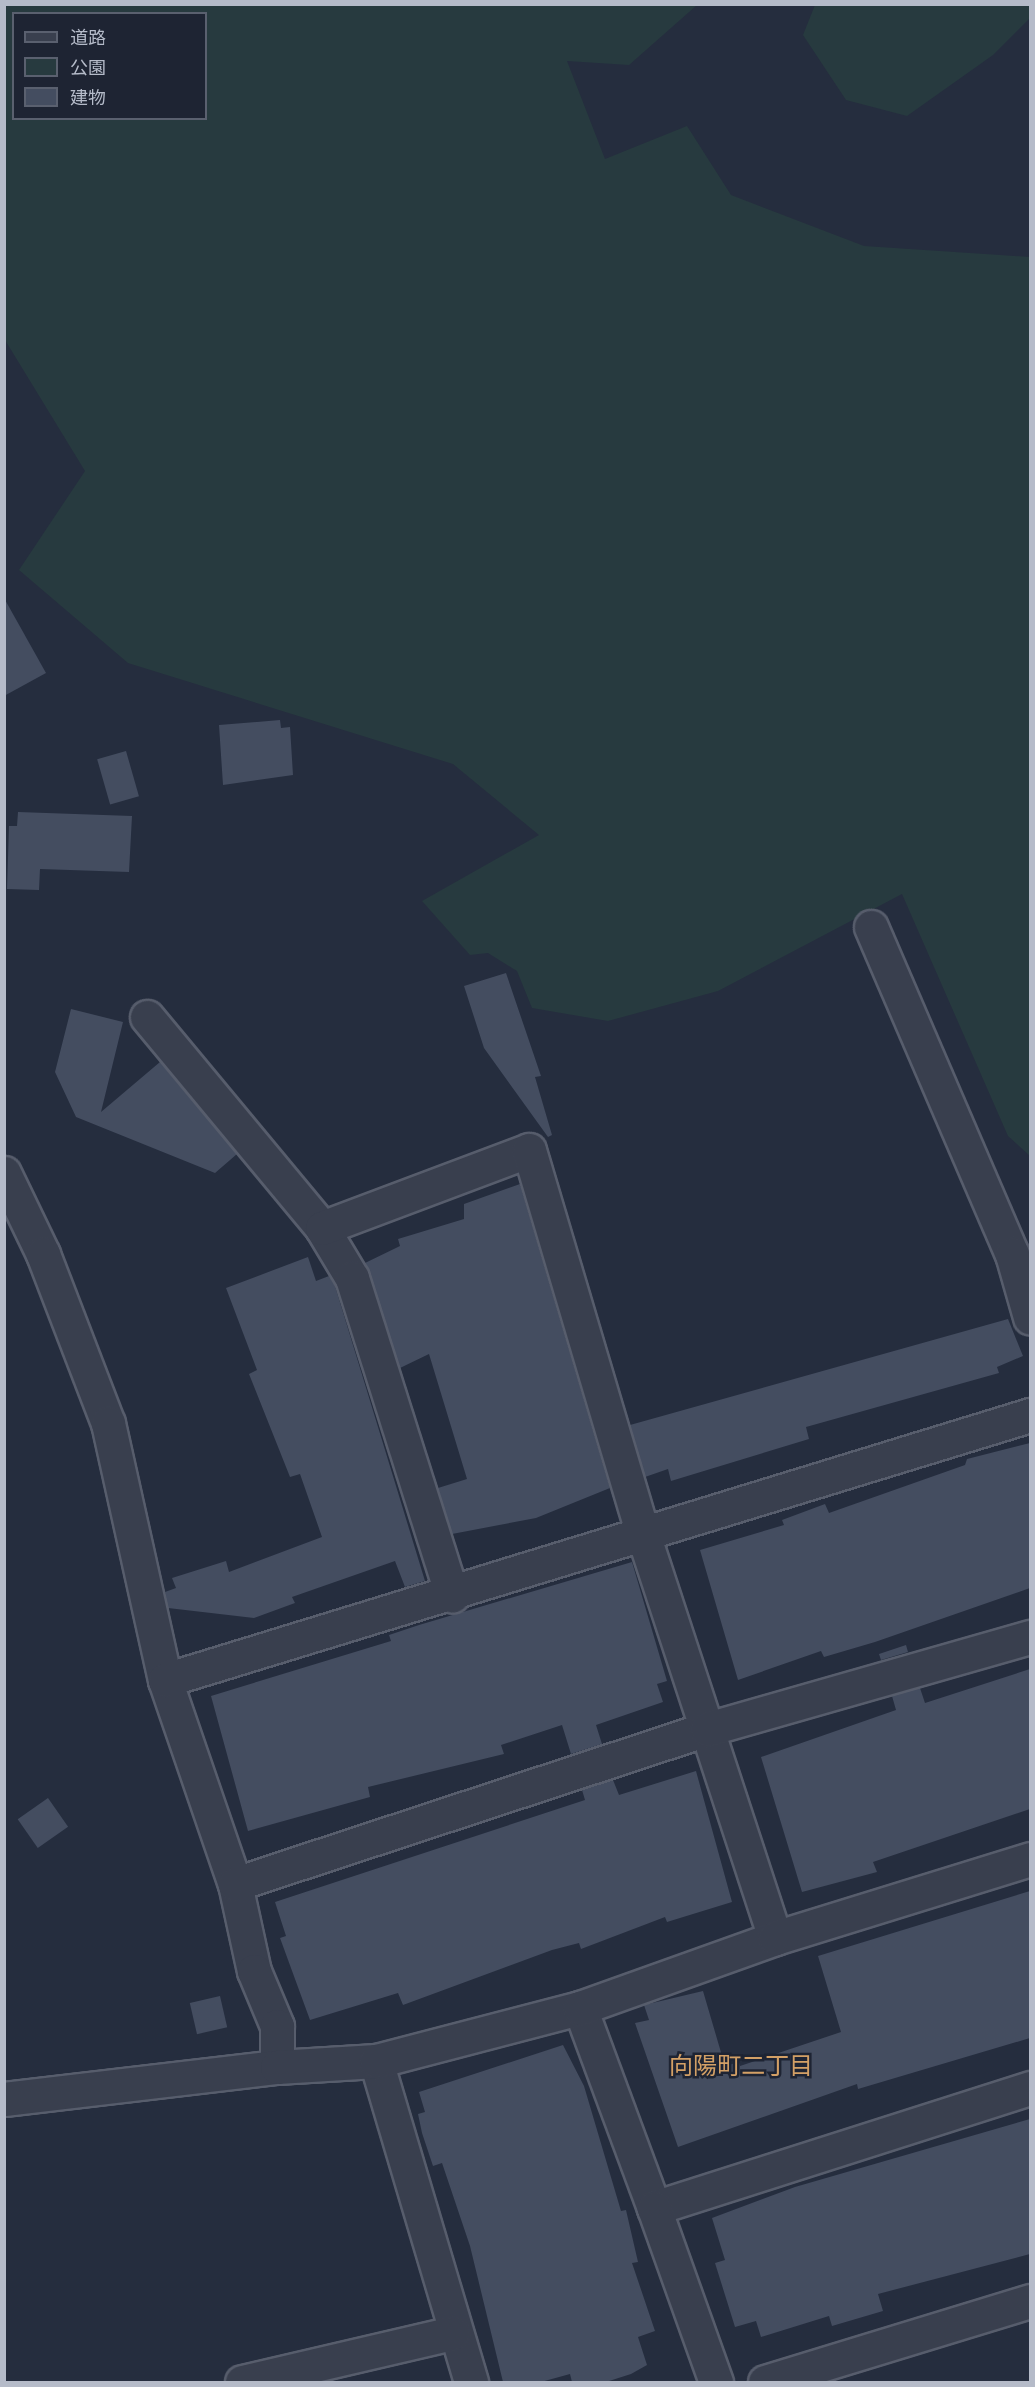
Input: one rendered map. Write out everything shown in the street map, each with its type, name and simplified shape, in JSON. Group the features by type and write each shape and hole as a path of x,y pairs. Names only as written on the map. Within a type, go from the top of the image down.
{"street":[{"path":"871,927 1012,1254 1030,1317"},
{"path":"147,1017 322,1228 352,1278 452,1596"},
{"path":"322,1228 529,1150 643,1534 775,1938"},
{"path":"4,1173 43,1254 108,1423 165,1680 235,1884 254,1971 277,2026 277,2067"},
{"path":"165,1680 452,1596 643,1534 1030,1415"},
{"path":"235,1884 707,1729 1030,1637"},
{"path":"4,2099 277,2067 375,2061 580,2008 775,1938 1030,1859"},
{"path":"580,2008 716,2382"},
{"path":"375,2061 452,2333 471,2382"},
{"path":"654,2208 1030,2088"},
{"path":"765,2382 1030,2301"},
{"path":"242,2382 452,2333"}],"green space":[{"path":"5,5 697,5 629,65 567,61 605,159 687,126 731,195 864,246 1030,257 1030,1156 1008,1136 902,894 718,991 608,1021 532,1008 517,971 488,953 470,955 422,901 539,835 453,764 128,663 19,570 85,471 5,340"},
{"path":"815,5 1030,5 1030,18 993,55 907,116 846,100 803,35"}],"building":[{"path":"4,598 46,673 4,696"},
{"path":"280,720 281,728 290,727 293,775 223,785 219,725"},
{"path":"126,751 139,796 110,804 97,759"},
{"path":"18,812 132,816 129,872 40,869 39,890 7,889 9,826 17,826"},
{"path":"506,973 541,1076 535,1077 552,1135 548,1137 484,1048 464,986"},
{"path":"71,1009 123,1022 101,1112 160,1062 237,1154 215,1173 76,1117 55,1072"},
{"path":"520,1184 610,1488 536,1518 452,1534 438,1488 467,1479 429,1354 400,1368 365,1263 400,1246 398,1239 464,1219 464,1204"},
{"path":"308,1257 316,1281 329,1276 335,1286 425,1581 405,1587 395,1561 292,1597 295,1603 254,1618 168,1608 165,1592 176,1588 172,1578 226,1561 229,1572 322,1537 300,1474 290,1477 249,1374 257,1370 226,1288"},
{"path":"1008,1319 1023,1356 997,1367 999,1373 806,1427 809,1439 671,1481 668,1469 645,1477 630,1425"},
{"path":"1030,1443 1030,1588 875,1642 824,1657 821,1651 738,1680 700,1550 784,1525 782,1520 825,1504 829,1513 965,1465 967,1459"},
{"path":"632,1562 667,1681 657,1684 663,1702 596,1725 602,1744 571,1754 562,1725 501,1745 504,1754 368,1787 370,1797 248,1831 211,1696 391,1641 389,1635 419,1625"},
{"path":"906,1645 908,1652 881,1660 879,1654"},
{"path":"1030,1669 1030,1809 873,1862 877,1872 802,1892 761,1757 896,1710 892,1696 920,1688 925,1703"},
{"path":"696,1771 732,1902 667,1922 665,1917 581,1949 579,1943 552,1950 403,2005 398,1993 310,2020 280,1938 286,1936 275,1902 585,1800 582,1790 613,1780 619,1795"},
{"path":"48,1798 68,1827 38,1848 18,1819"},
{"path":"1030,1891 1030,2038 858,2089 857,2084 678,2147 635,2023 649,2020 644,2005 703,1991 725,2066 739,2062 740,2066 841,2032 818,1956"},
{"path":"220,1996 227,2027 197,2034 190,2003"},
{"path":"563,2045 584,2086 621,2211 626,2210 638,2262 632,2263 655,2331 638,2337 647,2365 631,2374 606,2382 572,2382 570,2374 541,2382 503,2382 470,2246 442,2163 433,2166 422,2133 418,2114 425,2112 419,2092"},
{"path":"1030,2119 1030,2254 878,2294 883,2311 832,2326 829,2316 761,2337 756,2321 735,2327 715,2263 725,2260 712,2218 795,2187"}],"district":[{"name":"向陽町二丁目","path":"741,2066"}]}
